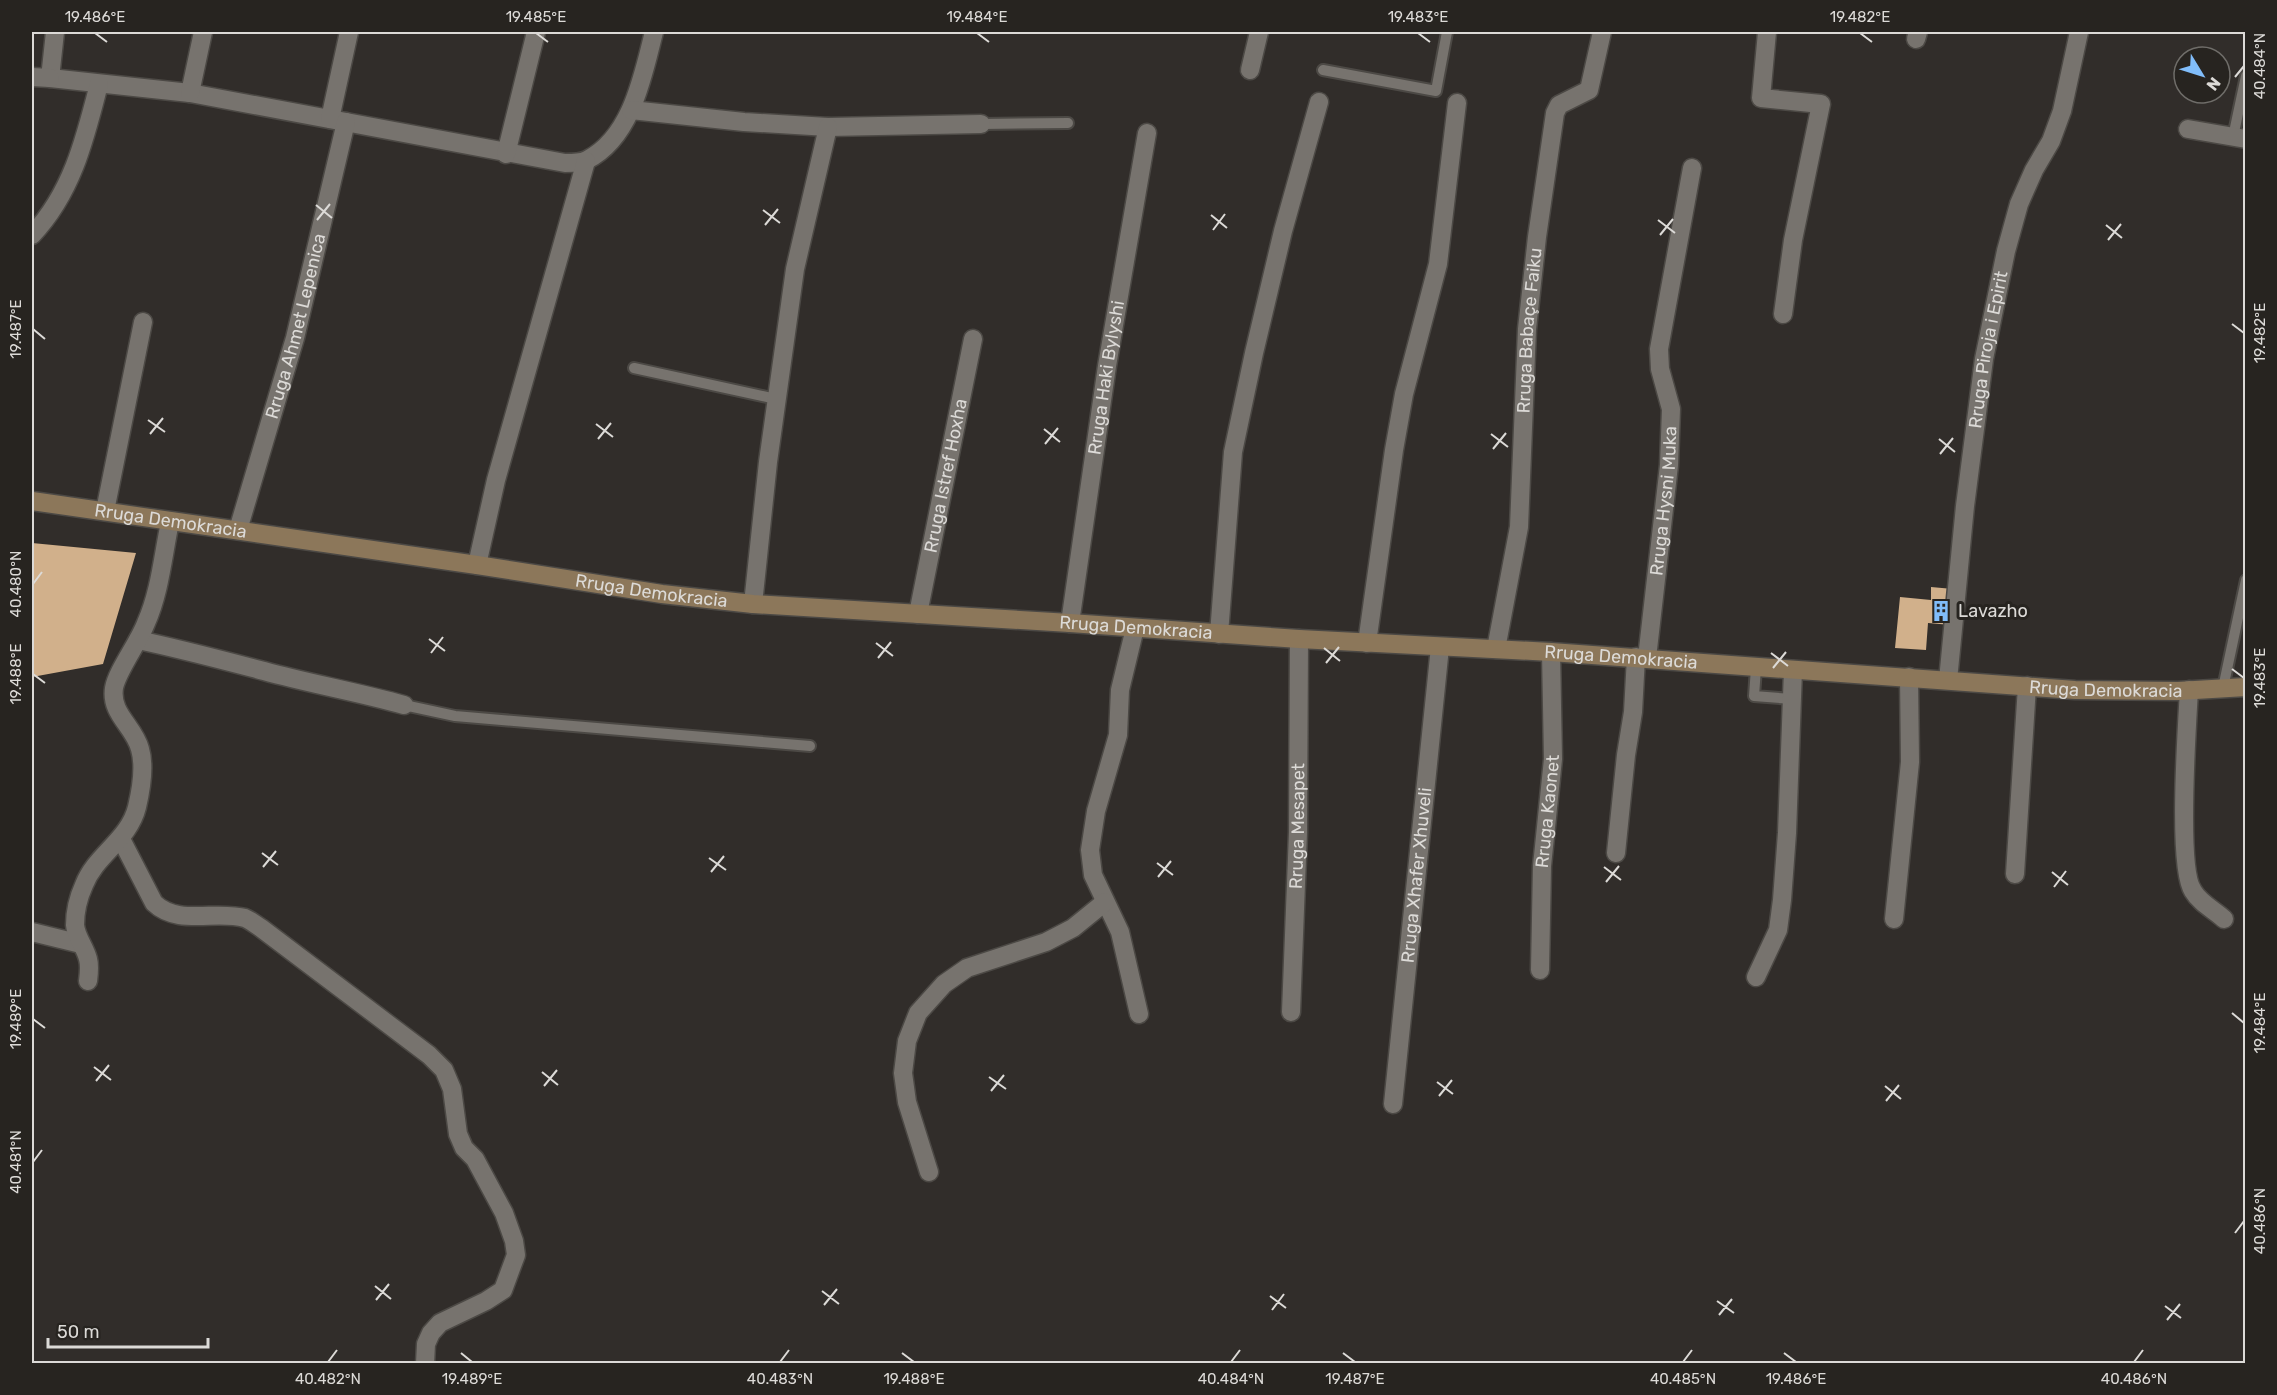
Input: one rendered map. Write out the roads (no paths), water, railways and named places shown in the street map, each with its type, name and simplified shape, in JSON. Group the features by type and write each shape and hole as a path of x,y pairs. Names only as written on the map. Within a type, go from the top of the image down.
{"main road":[{"name":"Rruga Demokracia","path":"32,501 662,594 753,604 1367,644 1551,651 2075,690 2189,690 2246,687"}],"street":[{"path":"50,78 55,32"},
{"path":"190,93 203,32"},
{"name":"Rruga Ahmet Lepenica","path":"238,530 296,338 338,121 349,32"},
{"path":"506,153 537,32"},
{"path":"32,77 190,93 564,164 586,161 603,148 619,130 631,110 654,32"},
{"path":"1250,70 1259,32"},
{"name":"Rruga Babaçe Faiku","path":"1496,649 1519,527 1527,329 1537,237 1555,113 1559,105 1589,90 1602,32"},
{"path":"1767,32 1761,98 1821,104 1793,240 1783,315"},
{"name":"Rruga Piroja i Epirit","path":"1948,680 1965,506 1988,337 2006,251 2019,204 2034,170 2051,141 2062,111 2079,32"},
{"path":"32,235 66,189 85,141 99,84"},
{"path":"1219,634 1233,452 1278,254 1319,102"},
{"path":"1367,644 1404,394 1438,264 1456,103"},
{"path":"631,110 828,128 981,124"},
{"path":"753,604 776,399 795,269 828,128"},
{"path":"2188,129 2239,138"},
{"name":"Rruga Haki Bylyshi","path":"1070,623 1107,366 1147,133"},
{"path":"477,565 496,480 586,161"},
{"name":"Rruga Hysni Muka","path":"1616,853 1626,755 1669,465 1671,409 1660,369 1659,349 1692,168"},
{"path":"105,511 143,322"},
{"name":"Rruga Istref Hoxha","path":"918,614 974,339"},
{"path":"88,981 87,957 75,926 84,884 95,867 131,825 137,807 142,775 140,749 133,732 113,704 114,686 146,623 155,597 170,522"},
{"path":"1135,628 1120,690 1118,735 1096,811 1090,850 1093,875 1120,932 1139,1014"},
{"name":"Rruga Mesapet","path":"1291,1012 1298,832 1299,639"},
{"path":"138,640 404,705"},
{"name":"Rruga Xhafer Xhuveli","path":"1393,1104 1440,647"},
{"name":"Rruga Kaonet","path":"1540,970 1542,866 1553,759 1551,651"},
{"path":"1756,977 1778,930 1782,900 1793,670"},
{"path":"1894,919 1910,762 1909,677"},
{"path":"2015,874 2027,686"},
{"path":"2189,690 2185,829 2187,876 2192,890 2224,918"},
{"path":"121,839 154,903 162,911 174,915 246,919 389,1024 429,1055 444,1070 452,1089 458,1134 464,1148 475,1159 504,1213 514,1241 516,1255 503,1290 486,1301 440,1323 431,1333 426,1344 425,1364"},
{"path":"929,1172 907,1102 903,1073 907,1041 918,1013 944,984 967,968 1046,942 1074,928 1105,902"},
{"path":"32,932 81,944"}],"lane":[{"path":"1323,70 1436,91 1447,32"},
{"path":"2239,138 2246,76"},
{"path":"981,124 1068,123"},
{"path":"634,368 776,399"},
{"path":"2223,688 2246,580"},
{"path":"1756,668 1754,696 1792,699"},
{"path":"404,705 455,716 810,746"}],"place":[{"name":"Lavazho","path":"1941,611"}]}
